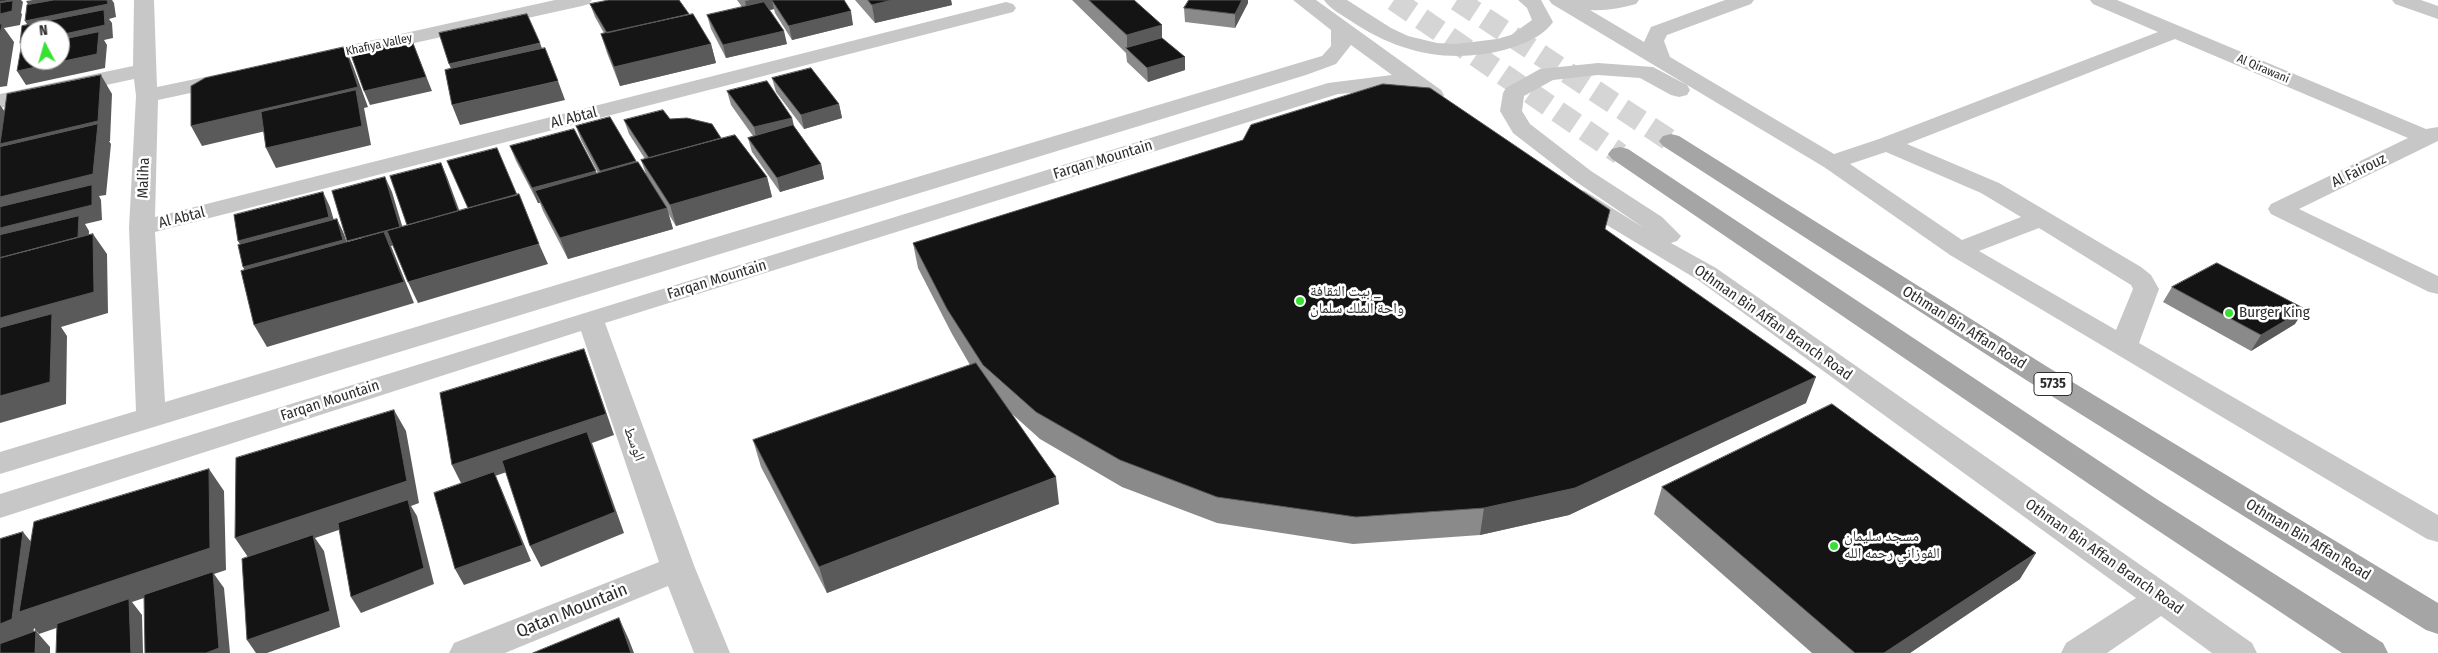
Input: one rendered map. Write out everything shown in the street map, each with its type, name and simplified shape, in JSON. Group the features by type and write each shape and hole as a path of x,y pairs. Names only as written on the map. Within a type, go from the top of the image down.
{"main road":[{"name":"Othman Bin Affan Road","path":"1671,141 2044,379 2438,620"},
{"path":"1620,154 2144,506 2370,653"}],"street":[{"name":"Maliha","path":"144,0 144,70 147,96 142,228 151,416"},
{"name":"Khafiya Valley","path":"292,64 582,0"},
{"path":"1303,0 1457,112"},
{"path":"1334,0 1394,39 1419,47 1453,52 1493,46 1518,38 1543,22 1535,5 1528,0"},
{"path":"1623,2 1615,10 1620,18 1648,28 1664,27 1744,0"},
{"name":"Al Qirawani","path":"2100,0 2432,135"},
{"path":"2402,0 2438,13"},
{"path":"1561,1 1592,6 1623,2"},
{"path":"1561,1 1660,58 1832,162 1959,250 2438,530"},
{"name":"Al Abtal","path":"142,228 1002,4"},
{"path":"1660,58 1654,42 1655,36 1664,27"},
{"name":"Farqan Mountain","path":"0,463 1329,60 1341,47 1341,28"},
{"path":"1832,162 1887,144 2175,32"},
{"path":"1298,70 1354,59 1367,70 1336,88"},
{"path":"1707,274 1653,222 1583,176 1521,128 1512,111 1514,93 1548,74 1598,69 1645,72 1808,167 1904,212"},
{"path":"0,101 144,70"},
{"path":"147,96 244,75"},
{"name":"Farqan Mountain","path":"0,506 590,319 1336,88 1377,85 1404,79 1434,95"},
{"name":"Al Fairouz","path":"2432,135 2280,209 2438,286"},
{"path":"1887,144 1990,188 2042,218 2142,281 2146,289 2124,345"},
{"name":"Othman Bin Affan Branch Road","path":"1503,145 1613,220 1707,274 2239,653"},
{"path":"1959,250 2042,218"},
{"name":"الوسط","path":"590,319 678,568 712,653"},
{"name":"Qatan Mountain","path":"466,653 678,568"},
{"path":"2079,653 2162,598"}],"building":[{"path":"54,0 107,0 108,4 25,20 27,5"},
{"path":"609,0 679,0 689,14 607,33 590,4"},
{"path":"772,0 844,0 851,11 789,26"},
{"path":"868,0 892,0 872,5"},
{"path":"1089,0 1134,0 1162,25 1127,35"},
{"path":"1189,0 1242,0 1235,14 1184,8"},
{"path":"13,1 12,11 0,14 0,3"},
{"path":"764,2 784,31 723,45 707,15"},
{"path":"104,10 105,25 70,33 70,20 53,20"},
{"path":"527,14 540,43 449,64 439,33"},
{"path":"693,14 711,44 614,67 601,34"},
{"path":"99,32 97,54 70,60 70,38"},
{"path":"411,38 426,77 364,91 350,52"},
{"path":"1162,38 1185,57 1147,68 1126,48"},
{"path":"345,47 358,87 191,126 191,86 205,78"},
{"path":"545,48 558,81 452,105 445,70"},
{"path":"20,54 20,70 22,70 17,71"},
{"path":"811,68 839,104 801,115 772,78"},
{"path":"101,75 98,121 0,144 7,94"},
{"path":"767,81 792,118 754,127 727,91"},
{"name":"بيت الثقافة _ واحة الملك سلمان","path":"1383,84 1430,88 1610,210 1605,229 1816,377 1575,488 1484,508 1356,517 1217,497 1120,460 1036,412 983,365 947,309 913,243 1243,140 1251,125"},
{"path":"356,90 362,126 266,148 261,112"},
{"path":"663,110 670,119 687,118 712,124 721,138 649,158 624,120"},
{"path":"610,117 636,161 600,171 576,126"},
{"path":"98,124 93,174 0,197 0,147"},
{"path":"793,125 821,164 777,178 748,138"},
{"path":"574,129 596,171 532,188 510,146"},
{"path":"735,135 767,177 670,205 641,160"},
{"path":"497,148 517,195 468,208 447,161"},
{"path":"638,162 667,208 560,238 535,191"},
{"path":"441,163 458,211 407,225 390,176"},
{"path":"385,177 400,227 347,241 332,191"},
{"path":"92,185 92,205 0,228 0,207"},
{"path":"323,192 329,217 238,241 234,215"},
{"path":"519,194 539,244 408,282 387,231"},
{"path":"79,216 78,237 0,258 0,235"},
{"path":"337,219 343,240 243,267 238,245"},
{"path":"384,232 404,282 254,325 241,271"},
{"path":"93,234 94,292 0,318 0,258"},
{"path":"2217,263 2305,309 2261,335 2172,287"},
{"path":"52,314 50,382 0,396 0,328"},
{"path":"584,349 606,414 452,465 440,393"},
{"path":"976,363 1056,477 819,567 753,440"},
{"name":"مسجد سليمان الفوزاني رحمه الله","path":"1832,404 2036,553 1884,653 1855,653 1662,487"},
{"path":"394,410 407,481 235,538 236,458"},
{"path":"587,432 615,512 530,546 502,461"},
{"path":"209,469 210,548 19,612 34,522"},
{"path":"494,472 523,545 455,569 434,493"},
{"path":"408,500 424,568 351,597 338,523"},
{"path":"23,532 12,619 0,624 0,539"},
{"path":"313,535 330,611 247,640 242,559"},
{"path":"213,572 219,648 206,653 145,653 144,595"},
{"path":"129,599 131,653 56,653 57,624"},
{"path":"619,618 631,653 533,653"},
{"path":"36,631 35,653 0,653 0,644"}],"tunnel":[{"path":"1394,0 1620,154"},
{"path":"1457,0 1671,141"}],"place":[{"name":"بيت الثقافة _ واحة الملك سلمان","path":"1300,301"},
{"name":"Burger King","path":"2229,313"},
{"name":"مسجد سليمان الفوزاني رحمه الله","path":"1834,546"}]}
